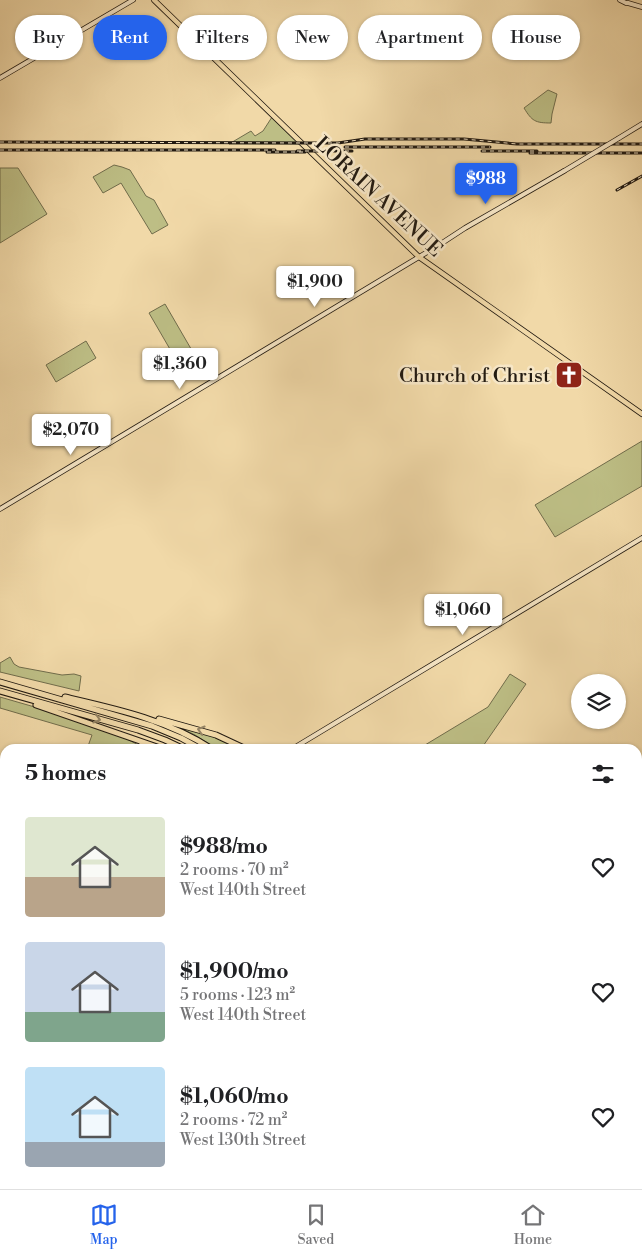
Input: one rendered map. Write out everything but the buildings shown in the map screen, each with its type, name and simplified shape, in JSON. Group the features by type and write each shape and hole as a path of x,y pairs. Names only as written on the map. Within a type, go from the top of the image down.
{"highway":[{"path":"0,682 152,726 192,744"},
{"path":"13,686 161,719 203,730 236,744"},
{"path":"0,691 148,744"},
{"path":"0,691 138,730 173,744"},
{"path":"138,715 177,729 204,744"},
{"path":"131,738 142,744"}],"main road":[{"path":"0,78 132,0"},
{"name":"LORAIN AVENUE","path":"154,0 419,257 642,414"},
{"path":"620,0 626,4 627,1 642,8"},
{"path":"0,509 465,228 642,124"},
{"path":"300,744 642,538"}],"green space":[{"path":"548,90 557,94 551,123 538,122 529,116 524,108"},
{"path":"272,117 299,144 229,144 251,131 255,136 263,131"},
{"path":"114,165 130,170 146,196 154,200 168,225 152,234 121,183 103,193 93,177"},
{"path":"0,168 18,168 47,214 0,243"},
{"path":"165,304 194,354 178,363 149,313"},
{"path":"86,341 96,358 56,382 46,365"},
{"path":"642,441 642,486 555,537 535,505"},
{"path":"10,657 14,664 19,667 62,675 74,674 81,676 79,691 0,672 0,663"},
{"path":"510,674 526,684 484,744 427,744 488,707"},
{"path":"0,697 45,710 136,744 89,744 92,735 0,708"},
{"path":"170,723 212,734 233,744 209,744"}],"railway":[{"path":"0,142 338,143 365,139 464,139 517,144 642,144"},
{"path":"345,147 490,147"},
{"path":"0,150 275,150"},
{"path":"297,151 352,151"},
{"path":"482,151 537,151"},
{"path":"267,152 305,152"},
{"path":"530,153 642,153"},
{"path":"617,190 642,176"}],"place":[{"name":"Church of Christ","path":"569,375"}]}
